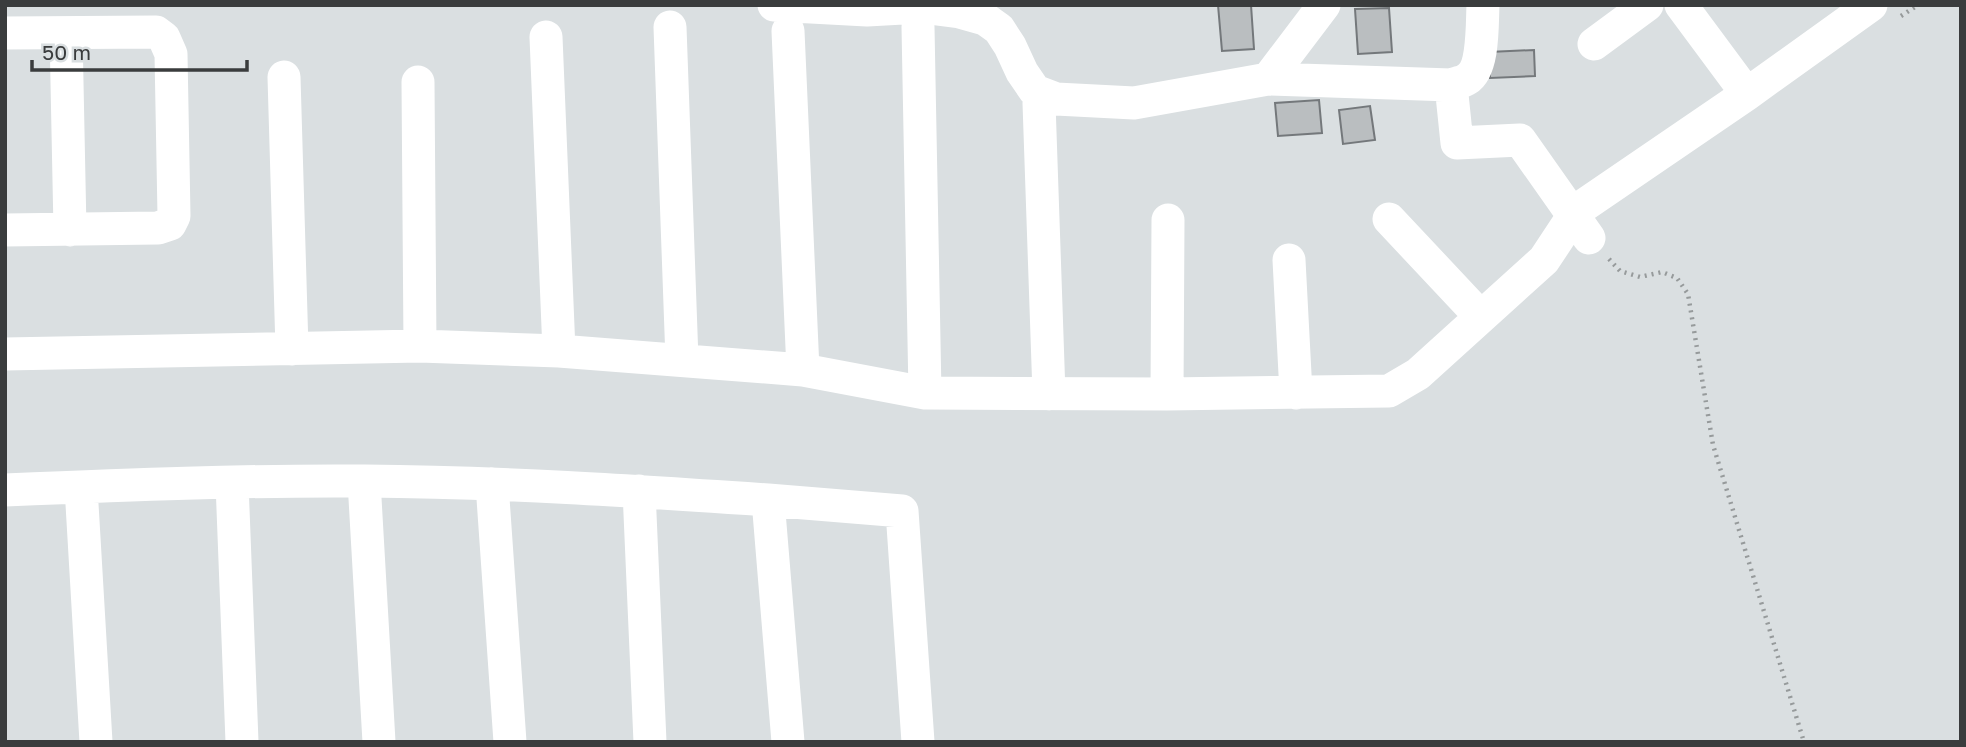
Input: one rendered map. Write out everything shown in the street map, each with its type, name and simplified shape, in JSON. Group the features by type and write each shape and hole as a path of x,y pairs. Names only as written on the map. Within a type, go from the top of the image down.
{"street":[{"path":"1268,79 1324,5"},
{"path":"803,370 781,18 867,8 921,7 960,12 985,19 999,29 1035,90 1056,99 1134,103 1268,79 1451,85 1467,79 1479,60 1483,5"},
{"path":"1594,44 1647,5"},
{"path":"1681,5 1747,94"},
{"path":"1581,227 1577,210 1871,5"},
{"path":"670,27 682,360"},
{"path":"918,27 925,393"},
{"path":"5,33 156,32 164,38 171,54 174,216 170,224 158,228 5,230"},
{"path":"66,33 69,230"},
{"path":"547,37 559,351"},
{"path":"284,77 292,349"},
{"path":"418,82 420,346"},
{"path":"1451,85 1457,143 1520,141 1581,227"},
{"path":"1040,103 1049,394"},
{"path":"1390,219 1481,317"},
{"path":"1167,394 1168,220"},
{"path":"5,354 420,346 559,351 803,370 925,393 1389,391 1418,374 1581,227"},
{"path":"1289,260 1296,393"},
{"path":"364,481 379,742"},
{"path":"5,491 364,481 639,491 902,511 918,742"},
{"path":"232,483 242,742"},
{"path":"492,484 510,742"},
{"path":"81,487 96,742"},
{"path":"639,491 650,742"},
{"path":"768,500 788,742"}],"path":[{"path":"1581,227 1620,271 1640,277 1662,272 1678,278 1688,294 1713,445 1804,742"}],"building":[{"path":"1218,5 1251,5 1254,49 1222,51"},
{"path":"1389,8 1392,52 1358,54 1355,9"},
{"path":"1534,50 1535,76 1490,78 1489,52"},
{"path":"1319,100 1322,133 1278,136 1275,103"},
{"path":"1370,106 1375,140 1343,144 1339,110"}]}
